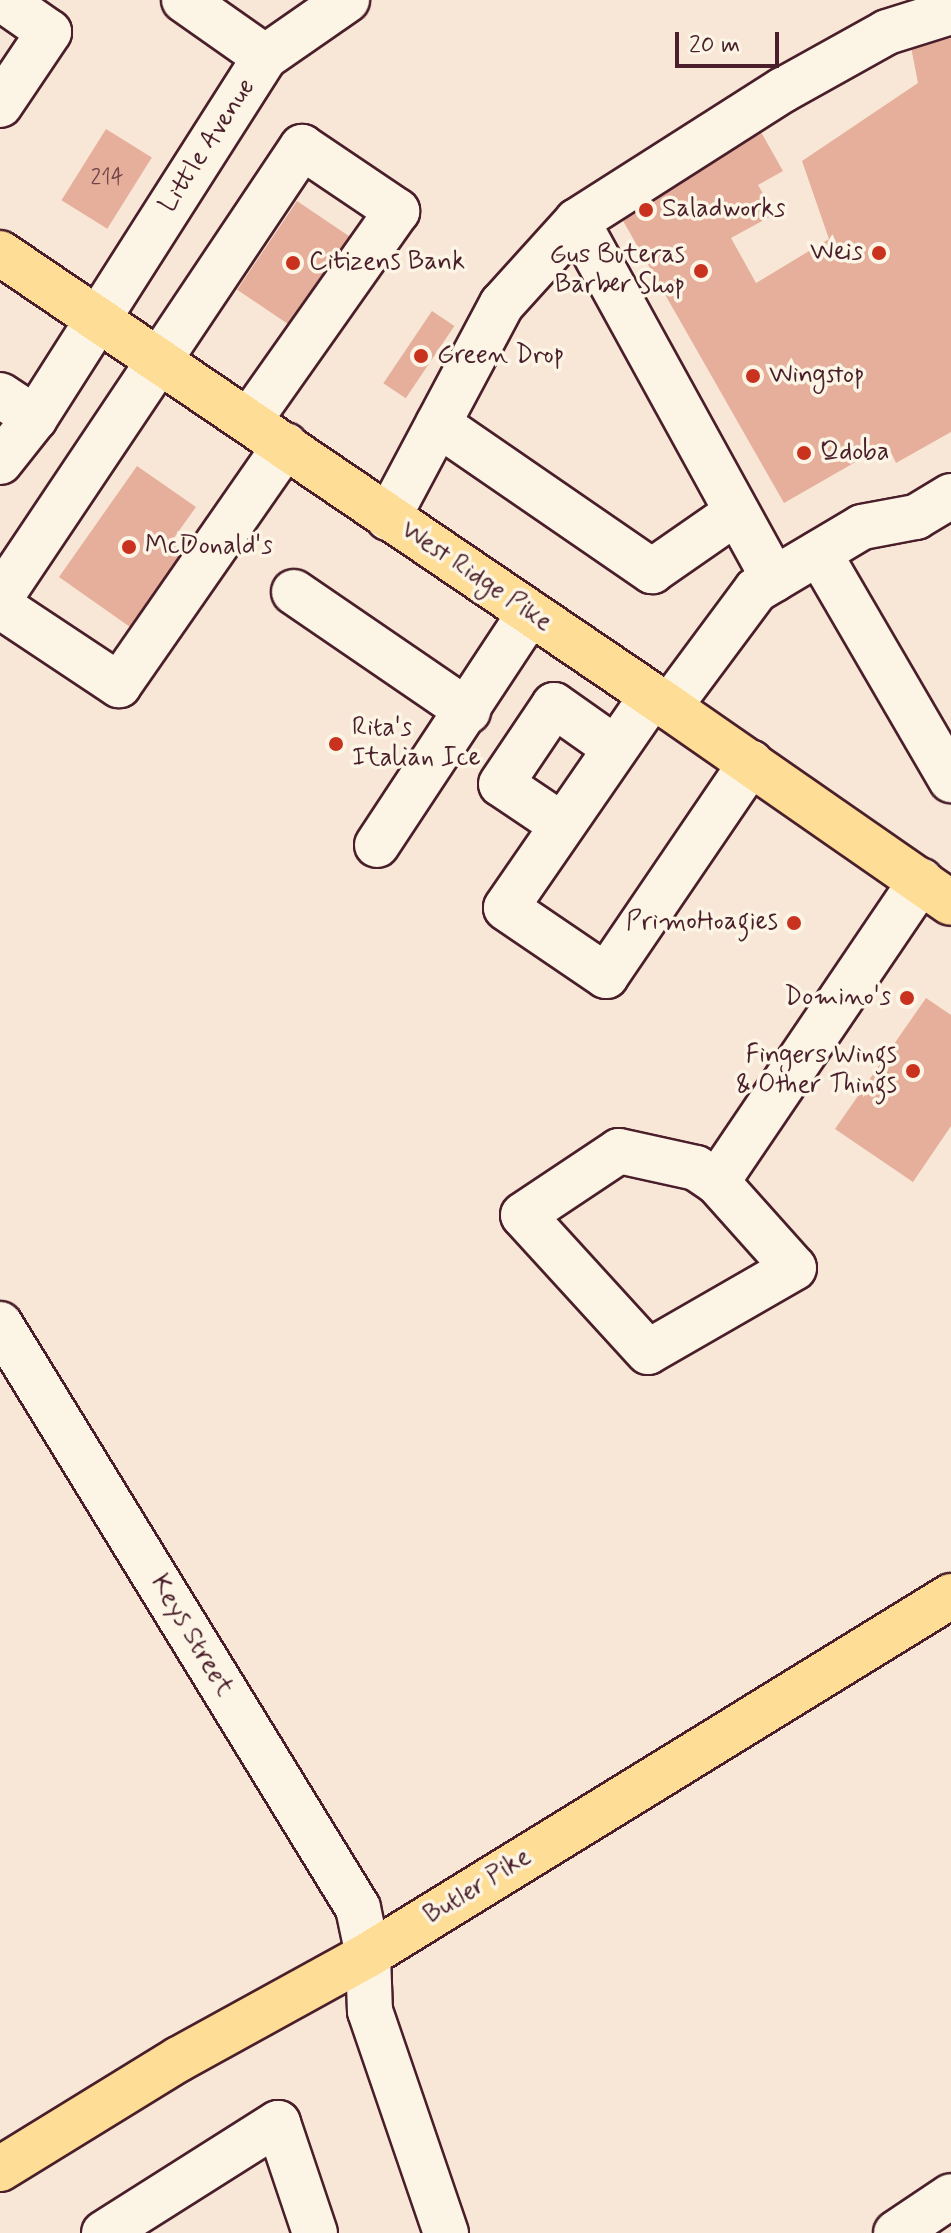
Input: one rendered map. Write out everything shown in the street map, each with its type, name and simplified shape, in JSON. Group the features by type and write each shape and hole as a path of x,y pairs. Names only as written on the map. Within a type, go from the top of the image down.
{"main road":[{"name":"West Ridge Pike","path":"0,253 661,701 936,892"},
{"name":"Butler Pike","path":"0,2169 179,2059 368,1955 951,1596"}],"street":[{"path":"0,105 49,32 3,0"},
{"path":"184,0 265,57"},
{"name":"Little Avenue","path":"0,462 18,406 96,319 265,57 347,0"},
{"path":"388,518 502,304 577,221 783,90 887,32 951,12"},
{"path":"0,598 157,358 302,147 397,211 249,421"},
{"path":"577,221 774,579"},
{"path":"438,424 652,571 737,512"},
{"path":"0,606 119,685 286,445"},
{"path":"751,763 606,976 506,908 615,748 661,701 756,590 862,527 916,517 951,496"},
{"path":"819,553 951,780"},
{"path":"294,592 468,711"},
{"path":"377,845 530,613"},
{"path":"562,825 501,784 554,705 615,748"},
{"path":"717,1182 936,892"},
{"path":"619,1151 696,1168 717,1182 794,1268 648,1352 523,1215 619,1151"},
{"name":"Keys Street","path":"0,1324 358,1908 368,1955 370,2011 446,2233"},
{"path":"104,2233 278,2123 315,2233"},
{"path":"896,2233 951,2196"}],"building":[{"path":"951,38 951,432 896,463 887,444 784,503 614,205 757,125 783,171 758,185 775,214 731,238 756,283 829,239 802,161 918,83 911,47"},
{"path":"106,129 152,158 107,229 61,200"},
{"name":"Citizens Bank","path":"297,201 349,236 289,325 237,290"},
{"name":"Green Drop","path":"432,311 454,326 406,398 383,383"},
{"name":"McDonald's","path":"137,466 196,507 171,542 184,551 130,627 59,577"},
{"name":"Fingers Wings & Other Things","path":"926,998 951,1015 951,1126 913,1182 835,1129"}],"place":[{"name":"Saladworks","path":"646,210"},
{"name":"Weis","path":"879,253"},
{"name":"Citizens Bank","path":"293,263"},
{"name":"Gus Buteras Barber Shop","path":"701,271"},
{"name":"Green Drop","path":"421,356"},
{"name":"Wingstop","path":"753,376"},
{"name":"Qdoba","path":"804,453"},
{"name":"McDonald's","path":"129,547"},
{"name":"Rita's Italian Ice","path":"336,744"},
{"name":"PrimoHoagies","path":"794,923"},
{"name":"Domino's","path":"907,998"},
{"name":"Fingers Wings & Other Things","path":"913,1071"}]}
